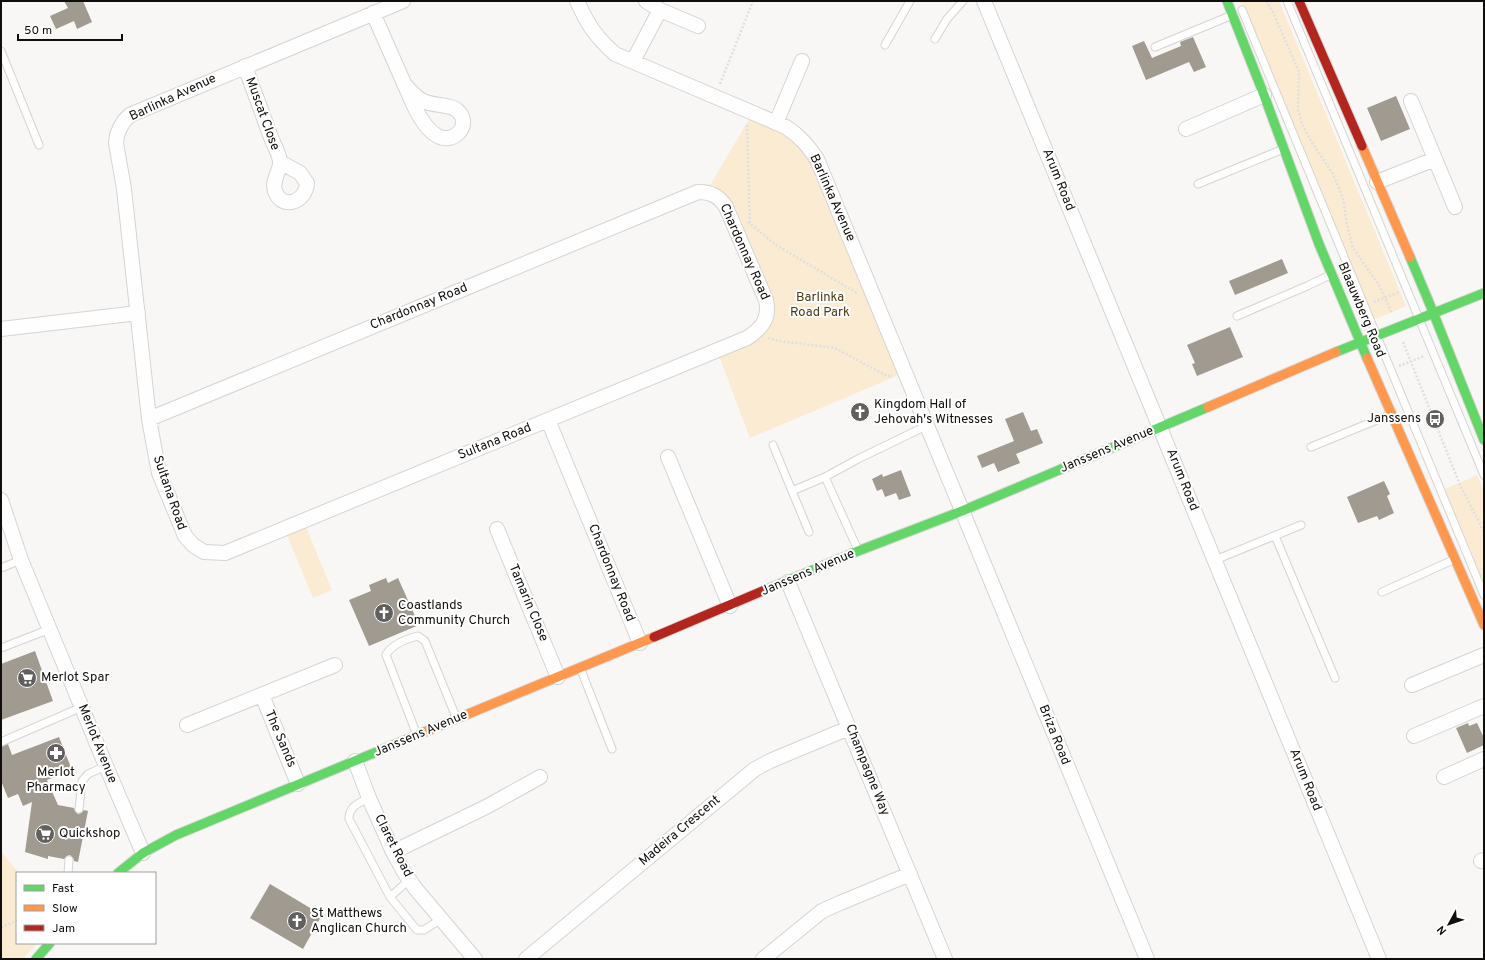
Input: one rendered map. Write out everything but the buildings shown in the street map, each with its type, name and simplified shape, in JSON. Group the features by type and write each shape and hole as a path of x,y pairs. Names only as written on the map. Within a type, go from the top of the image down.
{"street":[{"name":"Barlinka Avenue","path":"138,314 124,189 116,143 117,135 124,121 130,115 403,1"},
{"name":"Barlinka Avenue","path":"577,1 592,32 615,54 776,123 798,135 808,145 817,159 962,511"},
{"path":"646,1 660,10 698,26"},
{"name":"Arum Road","path":"984,1 1379,959"},
{"name":"Blaauwberg Road","path":"1227,1 1331,274 1484,625"},
{"path":"1299,1 1434,314 1483,435"},
{"path":"633,61 660,10"},
{"path":"373,13 404,84"},
{"path":"776,123 802,61"},
{"name":"Muscat Close","path":"245,66 280,162"},
{"path":"1186,129 1264,95"},
{"path":"1410,101 1455,207"},
{"path":"1377,182 1435,160"},
{"name":"Chardonnay Road","path":"148,419 693,194 704,192 710,193 720,198 726,207 767,306 764,322 760,329 747,338 548,420 640,643"},
{"name":"Janssens Avenue","path":"119,872 143,853 176,834 788,582 858,551 962,511 1360,342 1484,293"},
{"path":"1,329 138,314"},
{"name":"Sultana Road","path":"138,314 148,419 159,473 185,536 193,545 204,552 225,553 548,420"},
{"path":"668,457 730,606"},
{"name":"Merlot Avenue","path":"1,500 21,560 143,853"},
{"name":"Briza Road","path":"962,511 1147,959"},
{"name":"Tamarin Close","path":"497,529 558,677"},
{"name":"Champagne Way","path":"788,582 945,959"},
{"path":"1412,685 1484,655"},
{"path":"187,725 335,665"},
{"name":"The Sands","path":"262,695 298,784"},
{"path":"1414,736 1484,706"},
{"name":"Madeira Crescent","path":"526,959 755,769 770,761 849,728"},
{"path":"1444,777 1484,759"},
{"name":"Claret Road","path":"355,761 369,798 393,852 409,880 475,959"},
{"path":"393,852 486,807 540,777"},
{"path":"762,959 822,911 840,902 910,874"},
{"path":"36,959 49,944"}],"lane":[{"path":"885,45 910,1"},
{"path":"935,39 947,19 963,1"},
{"path":"1238,1 1484,595"},
{"path":"1286,1 1484,475"},
{"path":"1155,47 1232,15"},
{"path":"1,52 39,145"},
{"path":"1198,184 1284,148"},
{"path":"1237,316 1331,274"},
{"path":"1311,447 1391,414"},
{"path":"792,491 825,477 926,426"},
{"path":"773,445 809,532"},
{"path":"825,477 858,551"},
{"path":"1215,560 1301,525"},
{"path":"1275,536 1335,678"},
{"path":"1382,592 1455,559"},
{"path":"1,568 21,560"},
{"path":"1,648 50,629"},
{"path":"417,735 386,655 394,646 413,637 418,636 425,641 457,719"},
{"path":"580,668 612,749"},
{"path":"1,742 82,708"},
{"path":"79,810 82,781 88,774 106,766"},
{"path":"369,798 351,808 349,819 390,897 417,930 424,930 441,919"},
{"path":"68,872 69,860"},
{"path":"390,897 409,880"}],"path":[{"path":"716,96 753,1"},
{"path":"1266,1 1273,12 1299,72 1298,110 1302,124 1311,141 1333,174 1343,198 1347,226 1353,248 1379,285 1392,313"},
{"path":"740,239 749,235 750,224 747,121 751,112"},
{"path":"744,220 776,245 865,298 873,296"},
{"path":"1373,303 1401,292"},
{"path":"753,334 780,341 835,348 887,376 905,374"},
{"path":"1403,342 1460,485 1484,532"},
{"path":"1395,368 1427,354"},
{"path":"1,927 16,921"}],"green space":[{"path":"1240,1 1279,1 1406,306 1371,321"},
{"name":"Barlinka Road Park","path":"751,116 791,137 811,161 899,375 750,438 719,356 749,344 765,333 770,325 773,315 774,303 736,209 726,195 709,187"},
{"path":"1477,475 1484,490 1484,584 1445,489"},
{"path":"306,527 332,590 313,598 287,535"},
{"path":"1,851 18,872 16,872 16,944 36,944 23,959 1,959"}],"traffic: fast":[{"path":"1227,1 1264,95 1319,244 1367,358"},
{"path":"1410,257 1484,440"},
{"path":"1336,352 1484,293"},
{"path":"765,590 858,551 962,511 1208,407"},
{"path":"119,872 143,853 176,835 427,731"},
{"path":"36,959 49,944"}],"traffic: slow":[{"path":"1362,146 1410,257"},
{"path":"1208,407 1336,352"},
{"path":"1367,358 1484,625"},
{"path":"427,731 654,637"}],"traffic: jam":[{"path":"1299,1 1362,146"},
{"path":"654,637 765,590"}],"place":[{"name":"Kingdom Hall of Jehovah's Witnesses","path":"860,412"},
{"name":"Janssens","path":"1435,419"},
{"name":"Coastlands Community Church","path":"384,613"},
{"name":"Merlot Spar","path":"27,678"},
{"name":"Merlot Pharmacy","path":"56,753"},
{"name":"Quickshop","path":"45,834"},
{"name":"St Matthews Anglican Church","path":"297,921"}]}
